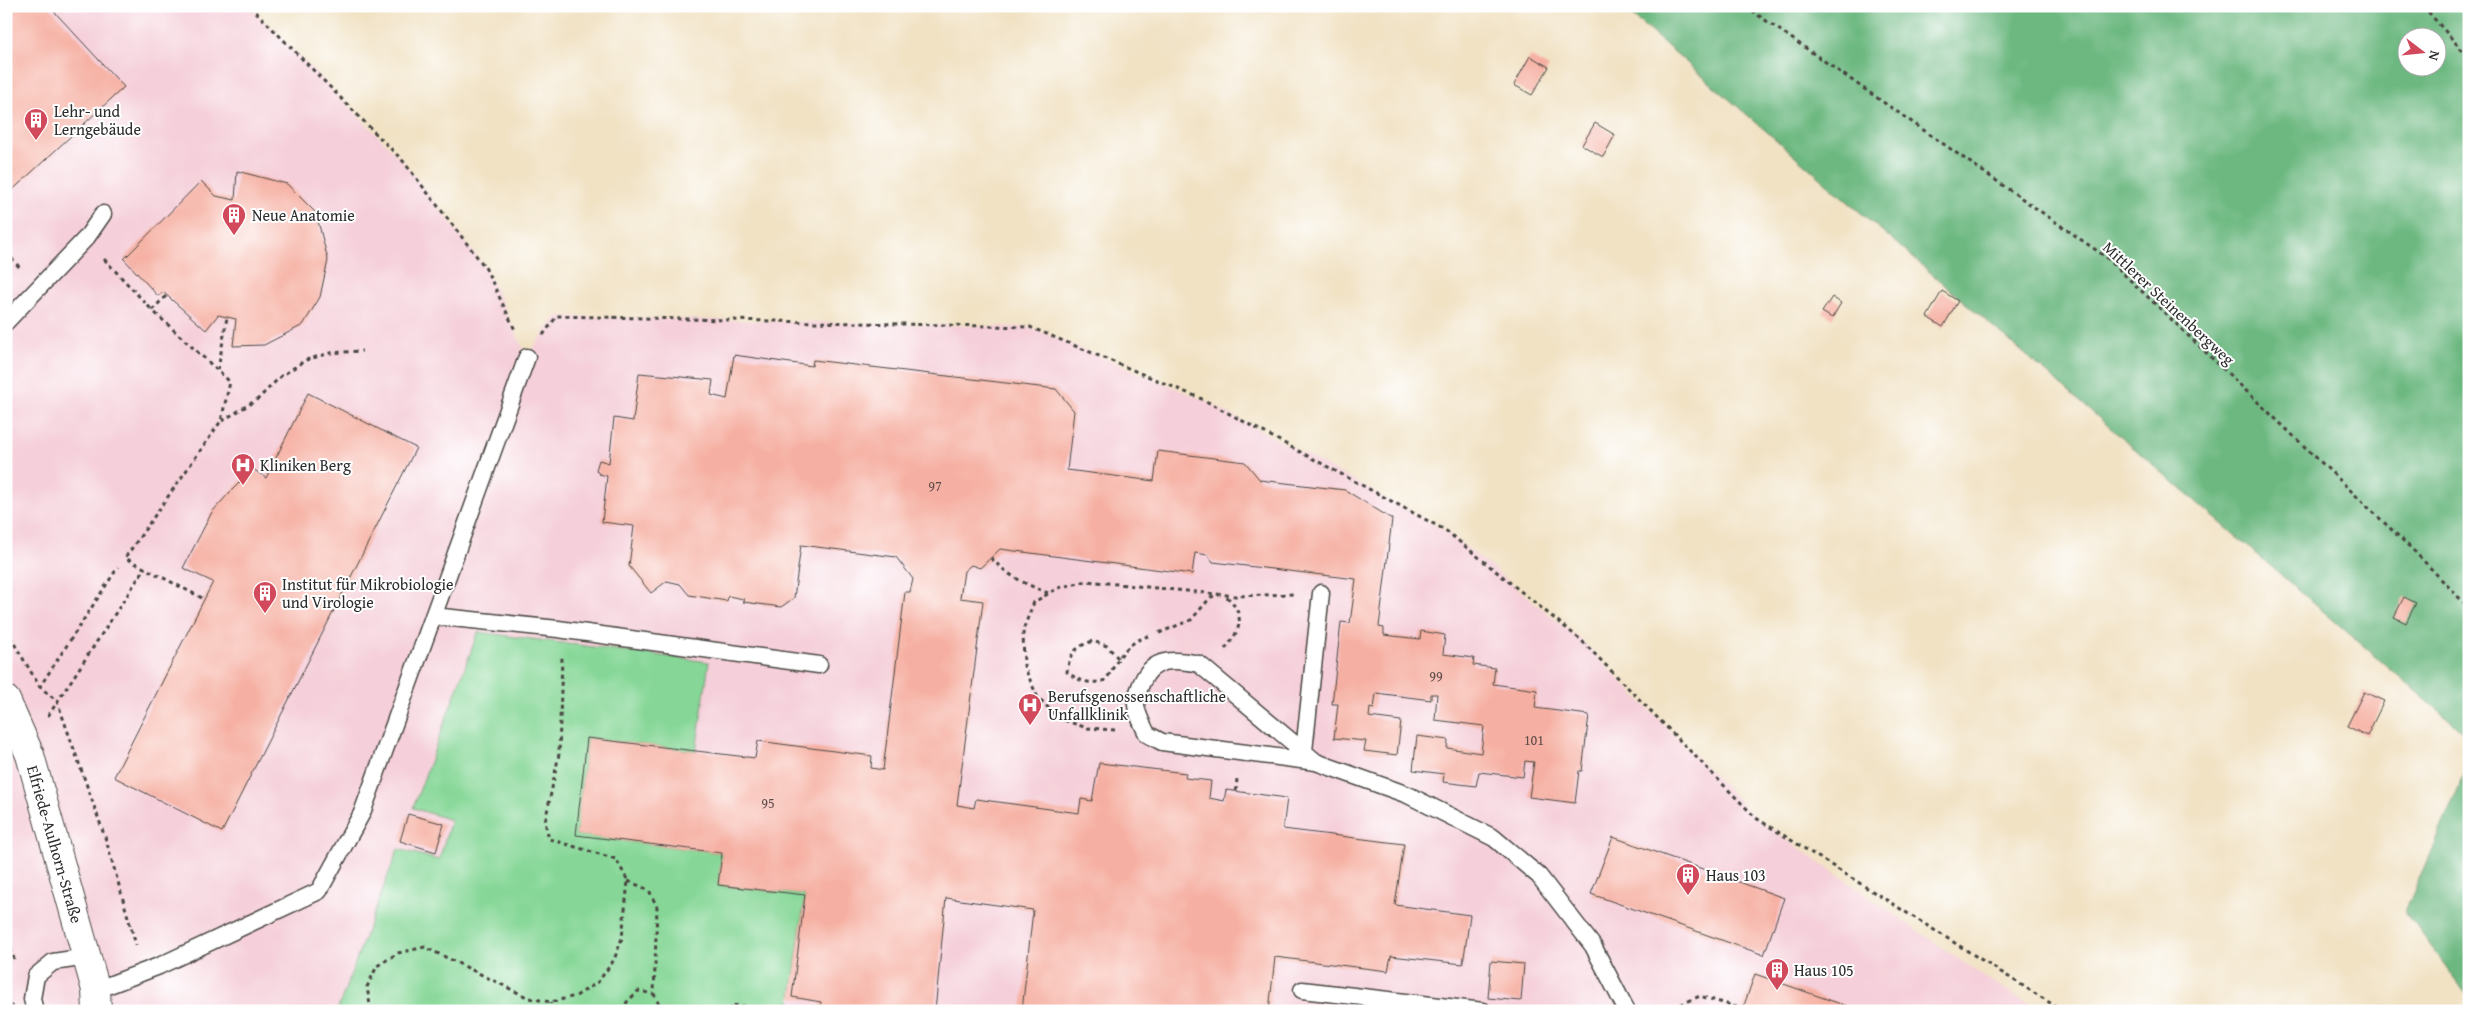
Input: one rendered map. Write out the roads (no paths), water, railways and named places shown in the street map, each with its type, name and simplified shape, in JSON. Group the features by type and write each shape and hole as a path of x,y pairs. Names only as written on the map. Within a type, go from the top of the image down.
{"street":[{"name":"Elfriede-Aulhorn-Straße","path":"12,712 30,755 87,957 97,1000"}],"lane":[{"path":"6,322 87,237 103,214"},
{"path":"527,357 434,616 558,629 819,665"},
{"path":"1310,756 1321,593"},
{"name":"Elfriede-Aulhorn-Straße","path":"97,1000 144,972 319,891 362,813 434,616"},
{"path":"1310,756 1198,664 1181,660 1158,662 1146,674 1138,691 1136,704 1143,726 1147,734 1162,742 1310,756 1408,794 1494,838 1539,876 1593,946 1627,1011"},
{"path":"34,1011 32,999 36,976 53,962 87,957"},
{"path":"1302,990 1483,1011"}],"place":[{"name":"Lehr- und Lerngebäude","path":"36,141"},
{"name":"Neue Anatomie","path":"234,236"},
{"name":"Kliniken Berg","path":"243,486"},
{"name":"Institut für Mikrobiologie und Virologie","path":"265,614"},
{"name":"Berufsgenossenschaftliche Unfallklinik","path":"1030,726"},
{"name":"Haus 103","path":"1688,896"},
{"name":"Haus 105","path":"1777,991"}]}
